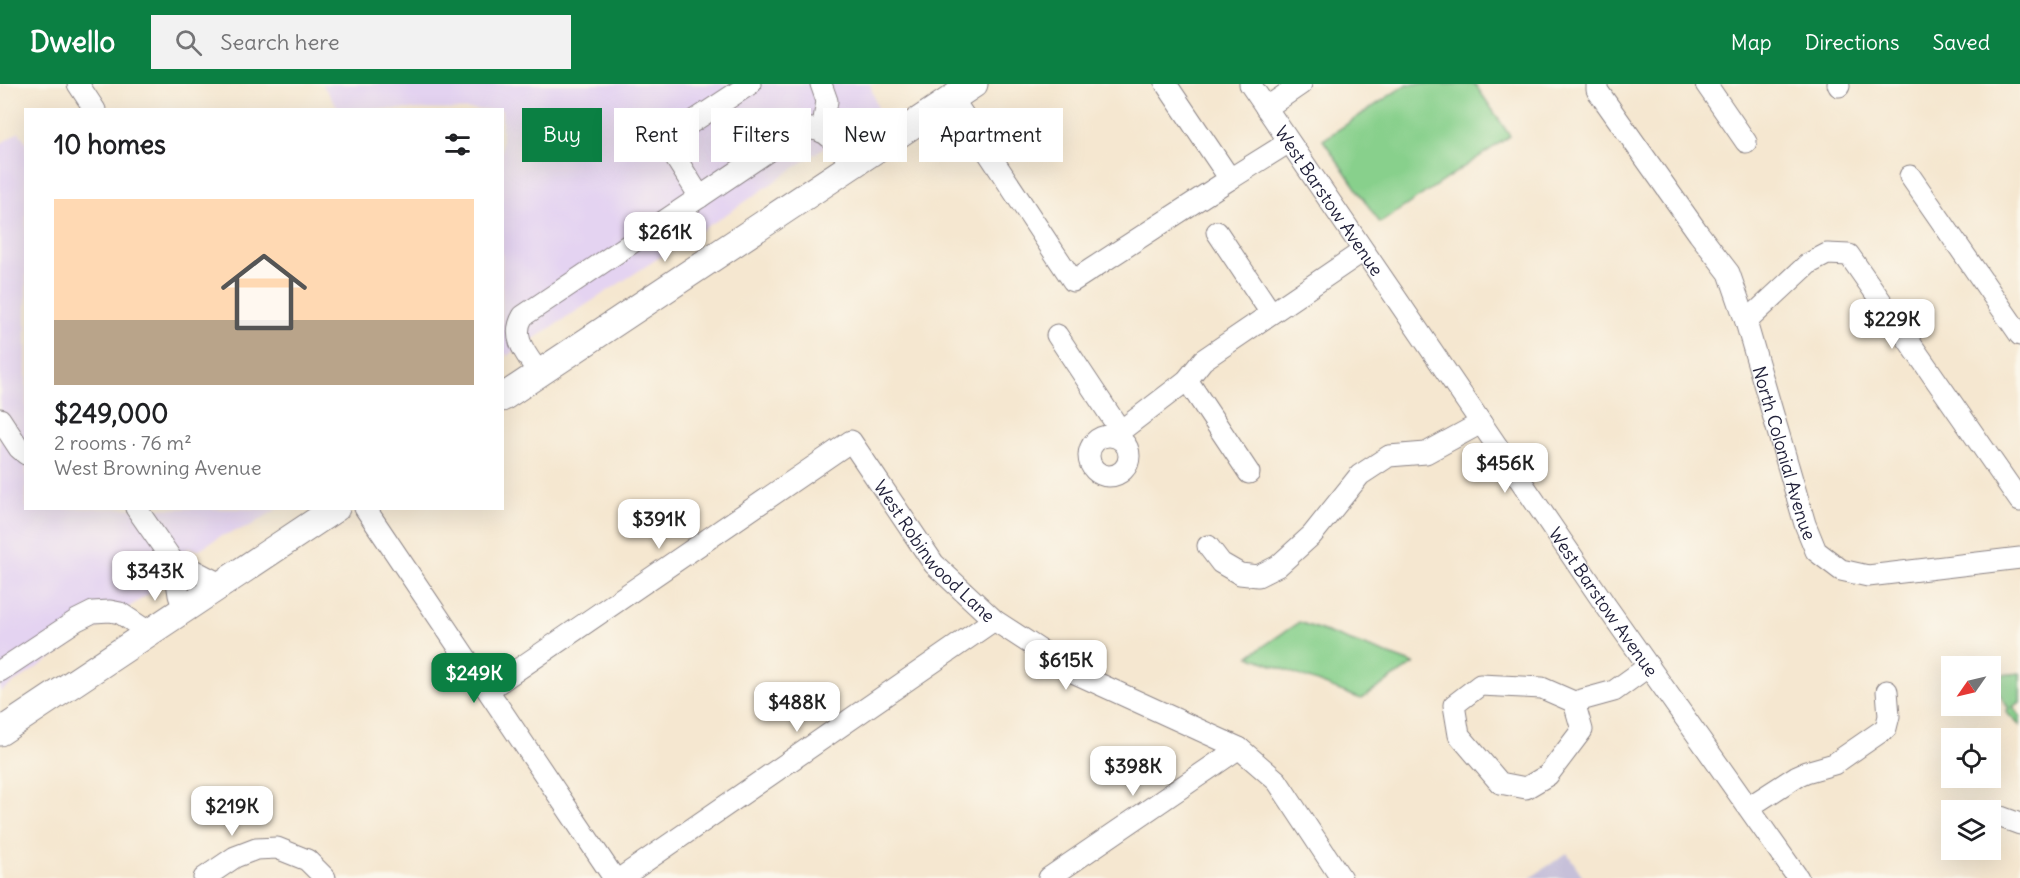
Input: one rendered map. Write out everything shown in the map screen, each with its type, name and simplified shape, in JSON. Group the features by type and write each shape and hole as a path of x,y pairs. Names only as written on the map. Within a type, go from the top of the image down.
{"main road":[{"path":"504,397 963,91"},
{"path":"0,732 333,510"}],"street":[{"path":"700,197 668,146 668,141 671,136 750,84"},
{"path":"821,84 827,101 822,132"},
{"path":"1166,84 1230,180"},
{"name":"West Barstow Avenue","path":"1250,84 1606,606 1798,878"},
{"path":"1266,108 1301,84"},
{"name":"North Colonial Avenue","path":"1597,84 1597,90 1729,273 1746,322 1805,524 1816,551 1841,570 1868,576 2020,558"},
{"path":"1706,84 1746,142"},
{"path":"963,91 1073,281 1289,142"},
{"path":"539,373 519,342 518,329 524,316 700,197 802,130 822,132 833,138 852,165"},
{"path":"1910,176 2020,335"},
{"path":"1217,232 1271,313"},
{"path":"1057,335 1117,433 1187,381 1203,360 1363,251"},
{"path":"1746,322 1808,264 1827,254 1849,255 2020,501"},
{"path":"1187,381 1249,473"},
{"path":"0,419 24,452"},
{"path":"1208,546 1221,564 1240,574 1258,576 1278,566 1312,535 1360,475 1389,456 1426,453 1481,423"},
{"name":"West Robinwood Lane","path":"488,690 851,441 934,564 994,620 1075,673 1239,748 1277,781 1341,878"},
{"path":"137,510 177,567 193,570 222,585"},
{"path":"366,510 614,878"},
{"path":"177,567 175,578 184,610"},
{"path":"0,671 77,620 93,612 120,613 150,633"},
{"path":"621,878 994,620"},
{"path":"1574,702 1582,730 1548,776 1526,788 1500,783 1459,735 1454,705 1480,684 1542,687 1574,702 1614,691 1649,666"},
{"path":"1749,807 1797,776 1834,764 1886,728 1889,716 1887,691"},
{"path":"1049,878 1239,748"},
{"path":"2001,817 2020,824"},
{"path":"204,878 235,857 256,849 277,848 307,860 325,878"}],"shaded area":[{"path":"322,84 870,84 877,108 823,108 823,148 811,156 811,108 711,108 711,162 803,162 507,356 504,352 504,108 338,108"},
{"path":"19,132 24,139 24,510 275,510 250,526 221,536 198,550 189,548 161,567 166,576 164,584 0,692 0,144"},
{"path":"1567,853 1584,878 1530,878"}],"green space":[{"path":"1407,84 1475,84 1510,136 1380,223 1323,140"},
{"path":"1299,622 1414,664 1361,699 1249,656"},
{"path":"2020,673 2020,702 2013,707 2020,716 2020,726 2006,712 2009,709 2001,697 2001,675"}]}
